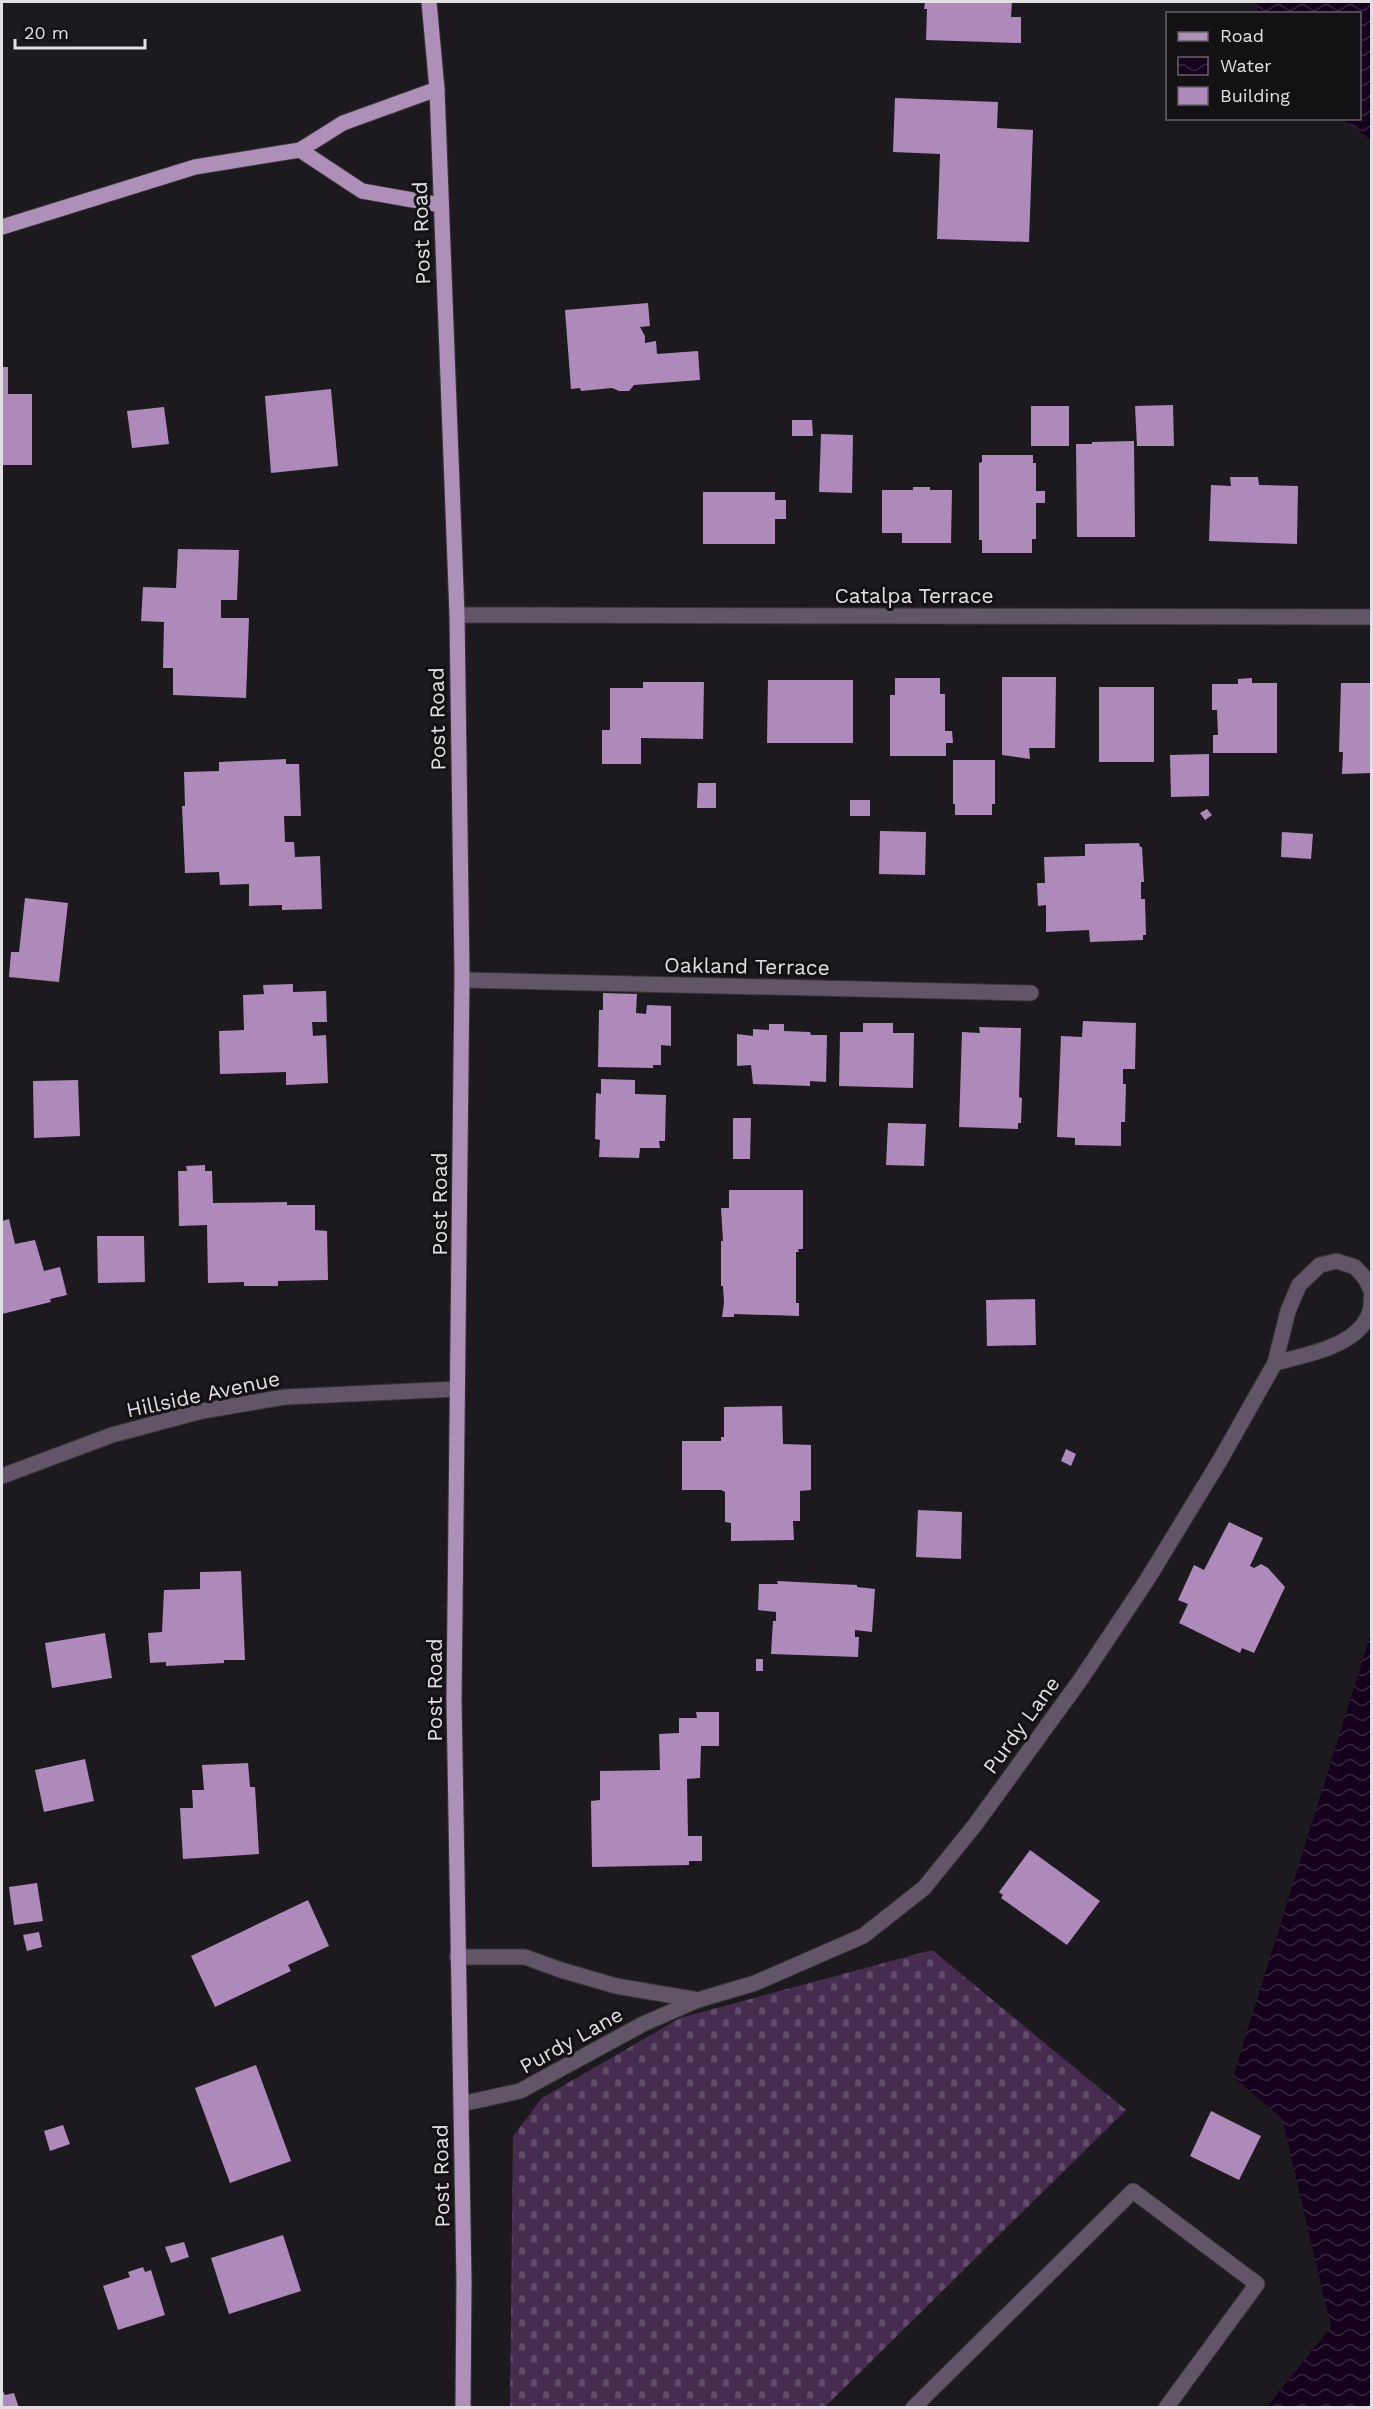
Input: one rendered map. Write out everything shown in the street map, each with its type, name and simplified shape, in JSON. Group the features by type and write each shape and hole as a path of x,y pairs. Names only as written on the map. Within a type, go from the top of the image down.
{"main road":[{"name":"Post Road","path":"429,2 437,89 457,615 462,980 454,1699 461,2104 463,2408"},
{"path":"2,227 195,167 300,150 343,123 437,89"},
{"path":"300,150 362,191 441,205"}],"street":[{"name":"Catalpa Terrace","path":"457,615 1371,617"},
{"name":"Oakland Terrace","path":"462,980 1031,993"},
{"name":"Purdy Lane","path":"461,2104 520,2091 643,2024 698,2000 755,1983 863,1936 924,1888 975,1825 1081,1679 1153,1570 1219,1462 1275,1363 1288,1311 1299,1285 1320,1265 1337,1260 1355,1267 1365,1278 1371,1292 1370,1311 1359,1329 1325,1350 1275,1363"},
{"name":"Hillside Avenue","path":"2,1476 112,1435 202,1411 285,1397 457,1389"},
{"name":"Purdy Lane","path":"457,1957 525,1957 616,1986 698,2000"},
{"path":"913,2408 1133,2191 1257,2284 1166,2408"}],"green space":[{"path":"932,1950 1126,2110 825,2407 510,2407 513,2136 542,2098 680,2018"}],"water":[{"path":"1256,2 1371,2 1371,140 1344,120 1361,120 1361,12 1258,12"},
{"path":"1371,1633 1371,2407 1267,2407 1331,2327 1282,2118 1233,2077"}],"building":[{"path":"925,2 1012,2 1011,17 1021,17 1021,43 926,40 927,9 924,9"},
{"path":"895,98 998,102 997,128 1033,130 1029,242 937,239 940,154 893,152"},
{"path":"648,303 650,326 640,327 645,336 645,343 656,341 657,354 698,351 700,380 634,385 629,391 612,388 581,391 580,388 571,389 565,310"},
{"path":"2,367 8,367 8,394 32,394 32,465 2,465"},
{"path":"331,389 338,466 271,473 265,396"},
{"path":"1173,405 1174,446 1137,446 1135,406"},
{"path":"1031,406 1069,406 1069,446 1031,446"},
{"path":"164,407 169,444 132,448 127,411"},
{"path":"792,420 812,420 813,436 792,436"},
{"path":"821,434 853,435 852,493 819,492"},
{"path":"1134,441 1135,537 1077,537 1076,444"},
{"path":"982,455 1033,455 1033,463 1036,463 1036,491 1045,491 1045,503 1036,503 1036,539 1032,539 1032,553 982,553 982,540 979,540 979,463 982,462"},
{"path":"1230,477 1258,477 1259,485 1298,486 1297,544 1209,541 1211,485 1231,486"},
{"path":"913,487 952,490 951,543 902,543 902,533 882,533 882,490 913,490"},
{"path":"703,492 775,492 775,500 786,500 786,519 775,519 775,544 703,544"},
{"path":"178,549 239,550 237,600 221,600 221,618 249,618 246,698 173,695 173,668 163,668 164,622 141,621 143,587 176,588"},
{"path":"1002,677 1056,677 1055,748 1029,748 1030,759 1002,755"},
{"path":"895,678 940,678 940,694 945,694 945,731 952,731 953,743 946,743 946,756 890,756 890,695 895,695"},
{"path":"1252,678 1252,683 1277,683 1277,753 1213,753 1213,735 1218,735 1217,710 1212,710 1212,684 1238,684 1238,679"},
{"path":"768,680 853,680 853,743 767,743"},
{"path":"643,682 704,682 703,739 641,738 641,764 602,764 602,730 610,730 610,688 643,688"},
{"path":"1341,683 1372,683 1372,773 1342,774 1343,752 1339,752"},
{"path":"1099,687 1154,687 1154,762 1099,762"},
{"path":"1209,754 1209,796 1171,797 1170,755"},
{"path":"286,759 286,764 299,764 301,816 284,816 285,842 294,842 295,857 320,856 322,909 282,910 282,905 249,906 249,884 220,885 219,872 185,873 182,806 185,806 184,772 219,771 219,762"},
{"path":"953,760 995,760 995,804 992,804 992,815 955,815"},
{"path":"698,783 716,783 716,808 697,808"},
{"path":"850,800 870,800 870,816 850,816"},
{"path":"1207,809 1212,815 1205,820 1200,813"},
{"path":"880,831 926,832 925,875 879,874"},
{"path":"1282,832 1313,834 1311,859 1281,857"},
{"path":"1139,843 1142,847 1144,882 1141,882 1141,899 1145,899 1146,935 1143,935 1143,940 1090,942 1089,930 1046,932 1046,905 1038,906 1037,883 1045,883 1044,857 1085,856 1085,844"},
{"path":"25,898 68,903 59,982 9,977 11,952 19,952"},
{"path":"293,984 293,992 326,991 327,1022 312,1022 313,1036 326,1035 328,1083 286,1085 286,1072 220,1074 219,1031 244,1030 243,995 264,994 263,985"},
{"path":"603,993 637,994 636,1013 646,1014 647,1005 671,1006 671,1046 661,1045 661,1065 653,1065 653,1068 598,1067 599,1010 603,1010"},
{"path":"1083,1021 1136,1023 1135,1069 1123,1069 1123,1084 1126,1084 1125,1122 1121,1122 1121,1146 1075,1145 1075,1138 1057,1137 1061,1036 1082,1037"},
{"path":"863,1023 893,1023 893,1033 914,1033 913,1088 839,1086 840,1032 863,1032"},
{"path":"769,1024 784,1024 784,1031 827,1035 826,1082 810,1081 810,1086 753,1084 751,1065 737,1066 737,1034 753,1036 753,1029 769,1030"},
{"path":"979,1027 1021,1028 1019,1097 1022,1098 1021,1123 1018,1123 1018,1129 959,1127 962,1032 980,1033"},
{"path":"601,1079 635,1080 635,1094 666,1095 665,1141 659,1141 660,1148 640,1148 639,1158 599,1157 600,1140 595,1139 596,1093 601,1094"},
{"path":"78,1080 80,1136 34,1138 33,1081"},
{"path":"733,1118 751,1118 750,1159 733,1159"},
{"path":"888,1123 926,1124 924,1166 886,1165"},
{"path":"205,1165 205,1171 212,1171 213,1203 287,1202 287,1205 315,1205 315,1230 327,1231 328,1280 278,1281 278,1286 244,1286 244,1282 208,1283 207,1225 179,1226 178,1171 187,1171 186,1166"},
{"path":"729,1190 803,1190 803,1249 798,1249 799,1252 796,1252 796,1303 799,1303 799,1316 734,1314 734,1317 722,1317 724,1303 723,1286 721,1286 721,1241 723,1241 721,1208 729,1208"},
{"path":"9,1219 15,1244 35,1240 44,1271 60,1267 67,1295 50,1299 51,1302 2,1314 2,1221"},
{"path":"97,1236 144,1236 145,1282 98,1283"},
{"path":"1035,1299 1036,1345 987,1346 986,1300"},
{"path":"782,1406 783,1444 811,1445 811,1490 800,1491 800,1521 793,1521 794,1540 731,1541 731,1523 725,1522 725,1492 721,1490 682,1490 682,1441 721,1441 721,1437 724,1437 724,1407"},
{"path":"1066,1449 1076,1454 1071,1466 1061,1461"},
{"path":"918,1510 962,1512 961,1559 916,1557"},
{"path":"1229,1522 1263,1538 1250,1566 1254,1568 1261,1564 1268,1568 1285,1587 1254,1653 1242,1648 1240,1653 1179,1623 1188,1604 1178,1600 1194,1565 1204,1570"},
{"path":"241,1571 245,1660 166,1666 166,1662 150,1663 148,1633 162,1632 164,1590 200,1589 200,1572"},
{"path":"777,1581 857,1585 857,1587 875,1589 872,1632 855,1630 855,1637 859,1637 858,1657 771,1654 773,1621 776,1621 776,1612 758,1610 759,1584 778,1584"},
{"path":"105,1633 112,1678 52,1688 45,1643"},
{"path":"756,1659 763,1659 763,1671 756,1671"},
{"path":"696,1712 719,1712 719,1746 701,1746 700,1778 687,1779 688,1836 702,1836 702,1861 689,1861 689,1865 592,1867 591,1801 600,1800 600,1771 660,1770 659,1734 679,1733 679,1718 697,1718"},
{"path":"85,1759 94,1801 44,1812 35,1770"},
{"path":"248,1763 250,1787 255,1787 259,1854 183,1859 180,1808 193,1808 192,1790 204,1790 202,1765"},
{"path":"1030,1850 1100,1901 1067,1945 1001,1898 1003,1895 999,1892"},
{"path":"37,1883 43,1921 14,1925 9,1887"},
{"path":"308,1900 329,1946 288,1965 291,1971 215,2007 191,1956"},
{"path":"39,1932 42,1947 27,1951 23,1935"},
{"path":"256,2065 291,2161 230,2183 195,2088"},
{"path":"1211,2111 1261,2136 1239,2180 1190,2156"},
{"path":"63,2125 70,2144 50,2151 44,2131"},
{"path":"283,2235 301,2291 229,2314 211,2258"},
{"path":"184,2242 189,2257 171,2263 165,2247"},
{"path":"143,2267 145,2272 151,2270 165,2315 118,2330 103,2286 130,2277 128,2272"},
{"path":"2,2389 5,2395 14,2393 19,2408 2,2408"}]}
